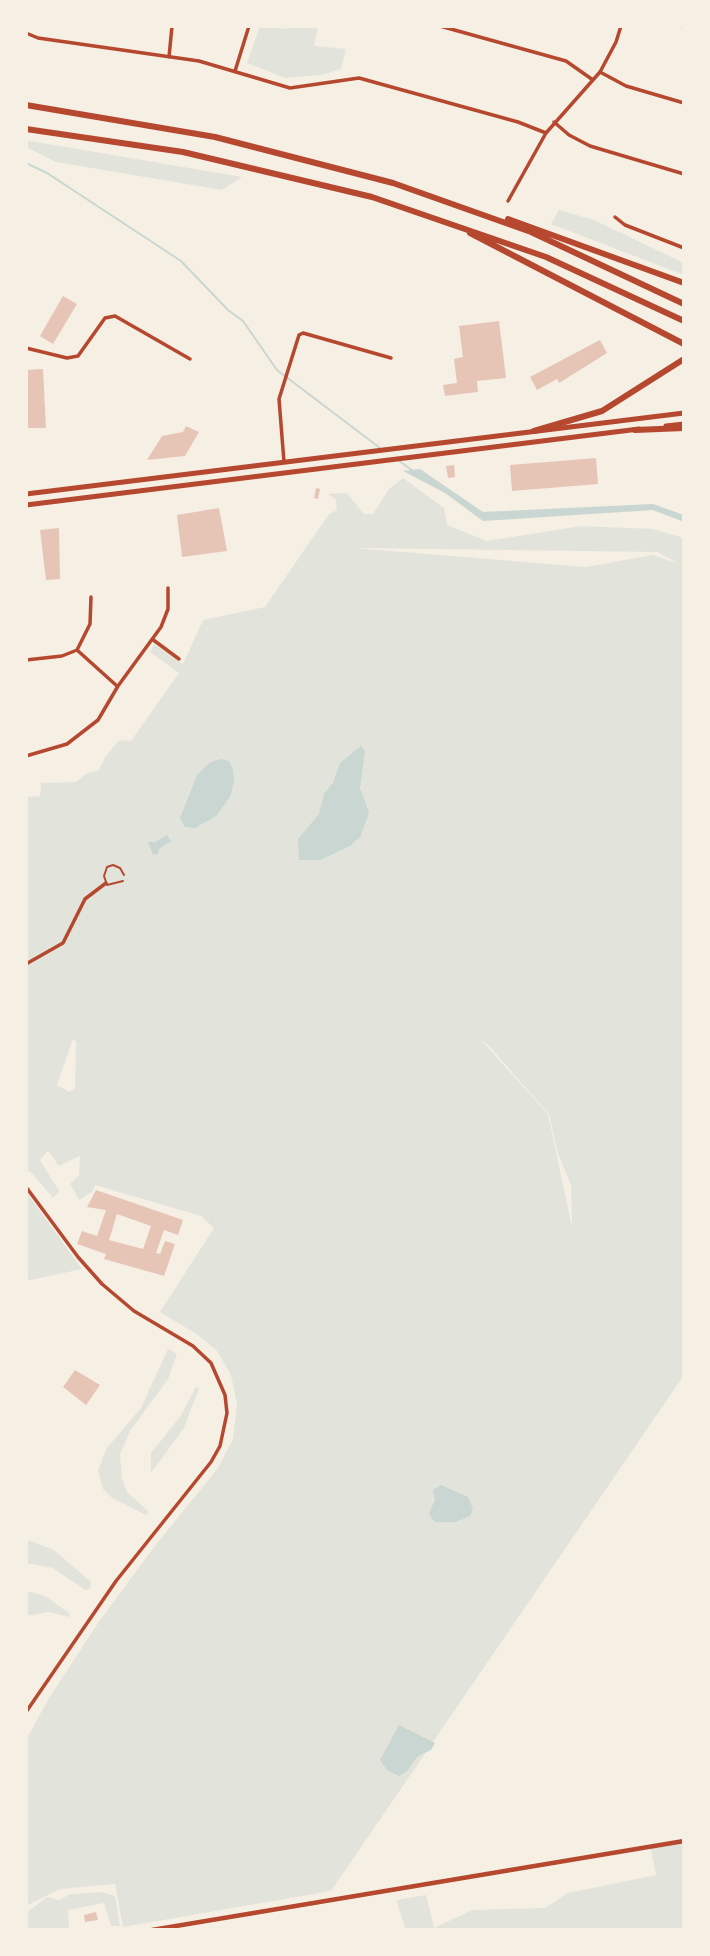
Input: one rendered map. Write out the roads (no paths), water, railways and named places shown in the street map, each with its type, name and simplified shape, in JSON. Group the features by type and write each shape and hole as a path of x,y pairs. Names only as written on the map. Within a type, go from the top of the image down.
{"highway":[{"path":"27,105 178,129 393,183 527,225 684,283"},
{"path":"30,129 145,146 259,168 437,217 546,257 684,321"},
{"path":"476,211 584,255 684,304"},
{"path":"437,217 530,261 684,344"},
{"path":"534,431 602,411 684,359"},
{"path":"26,494 684,413"},
{"path":"26,506 684,426"}],"main road":[{"path":"152,1930 615,1850 684,1841"}],"street":[{"path":"169,57 172,26"},
{"path":"235,71 248,26"},
{"path":"440,26 566,61 593,80"},
{"path":"508,201 546,133 600,72 621,26"},
{"path":"26,33 38,38 169,57 296,88 342,78 359,78 518,122 546,133"},
{"path":"600,72 626,86 684,103"},
{"path":"554,122 569,135 590,146 684,174"},
{"path":"615,217 625,225 684,248"},
{"path":"26,348 67,358 78,356 105,318 115,316 190,359"},
{"path":"284,461 278,407 296,338 303,333 391,358"},
{"path":"26,756 57,748 84,733 98,719 165,618 168,588"},
{"path":"26,660 62,656 77,650 90,624 91,597"},
{"path":"152,639 179,659"},
{"path":"77,650 118,686"},
{"path":"26,964 63,943 85,899 106,883"},
{"path":"26,1187 78,1258 102,1284 134,1311 193,1346 211,1363 225,1395 227,1413 220,1446 211,1462 108,1592 26,1712"}],"lane":[{"path":"123,881 113,886 106,883 107,867 120,868 124,874"}],"waterway":[{"path":"26,163 47,173 181,261 228,310 243,321 277,370 380,448"},
{"path":"399,461 412,470"}]}
